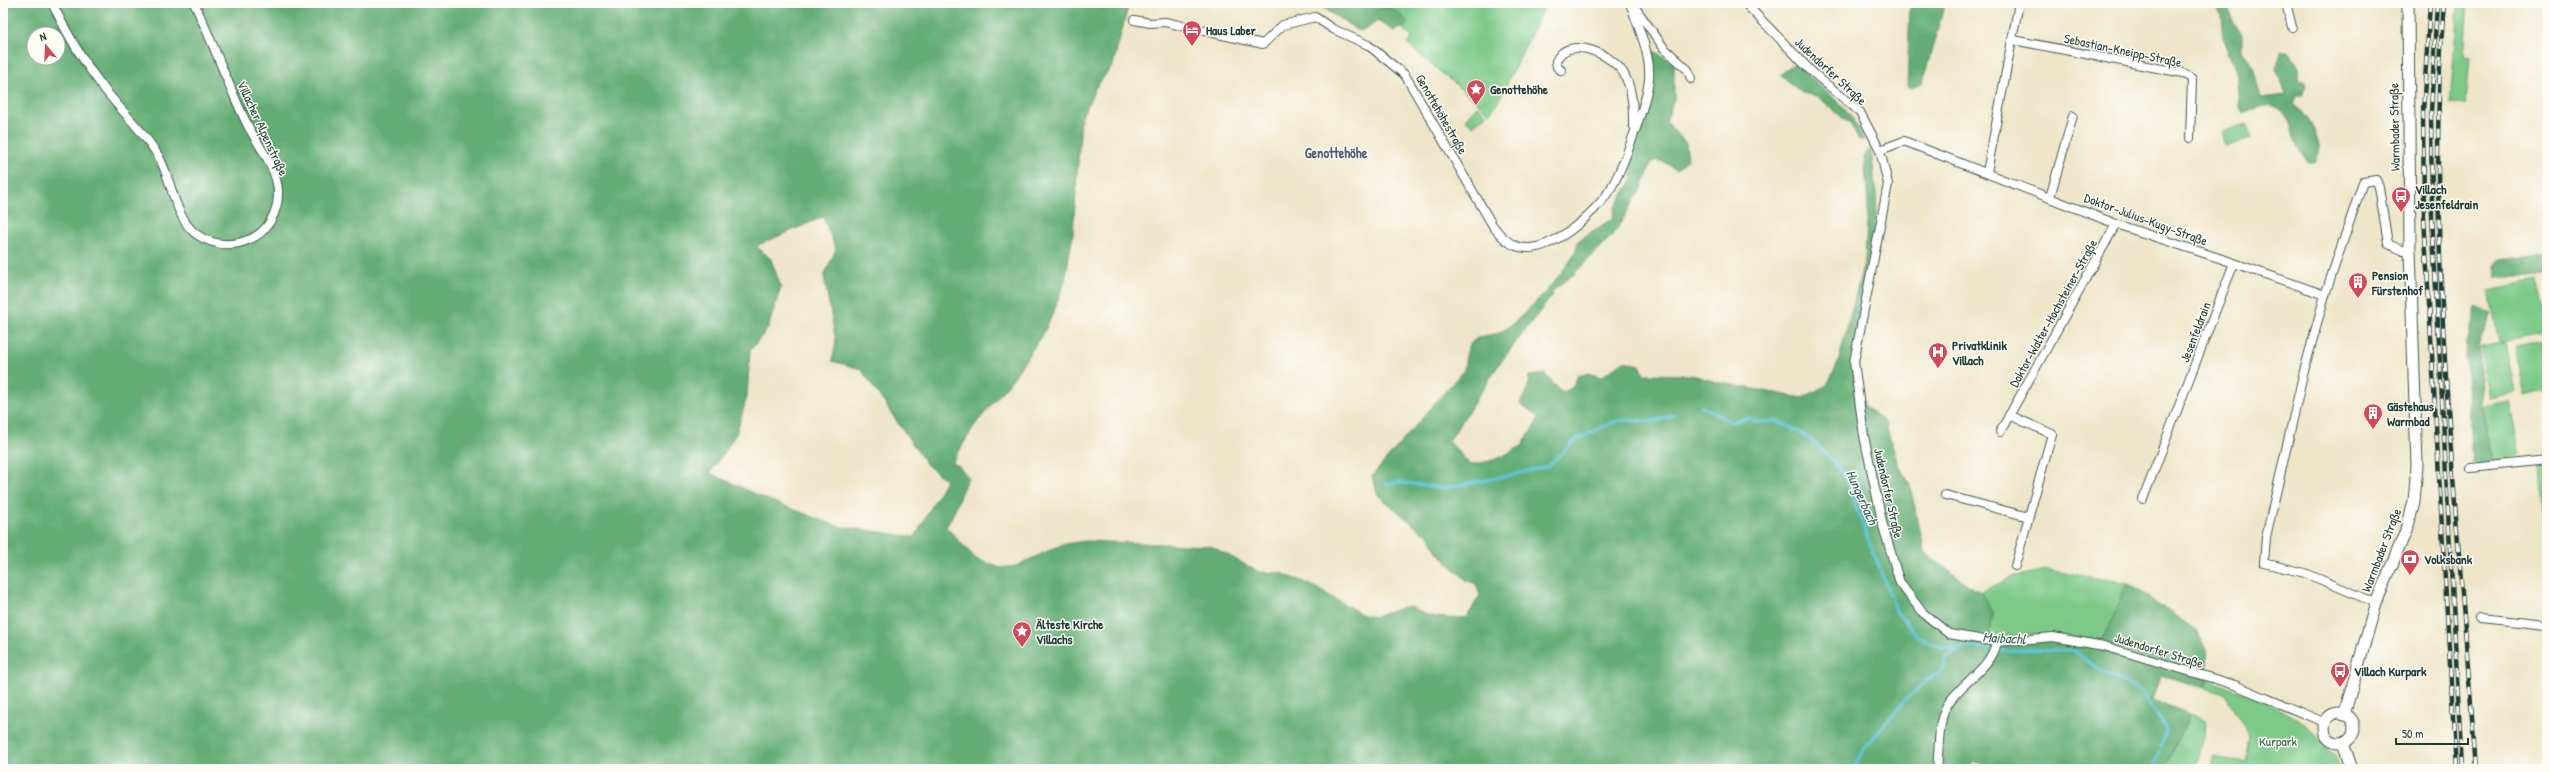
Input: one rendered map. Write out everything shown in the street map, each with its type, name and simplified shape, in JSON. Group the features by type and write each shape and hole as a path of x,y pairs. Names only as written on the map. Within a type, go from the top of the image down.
{"street":[{"name":"Villacher Alpenstraße","path":"52,3 66,33 86,65 150,143 160,159 188,226 208,241 229,245 252,239 266,228 277,206 278,188 272,169 246,121 194,3"},
{"name":"Genottehöhestraße","path":"1631,3 1664,48 1688,70 1691,79"},
{"name":"Genottehöhestraße","path":"1134,20 1150,23 1165,22 1263,44 1283,25 1314,17 1333,29 1368,45 1410,81 1488,221 1509,242 1522,248 1535,248 1548,244 1571,229 1597,206 1616,179 1633,134 1649,78 1647,53 1631,3"},
{"name":"Judendorfer Straße","path":"1745,3 1812,72 1860,112 1880,150 1888,184 1854,362 1864,436 1883,526 1900,583 1922,612 1949,634 1994,647 2053,637 2104,646 2235,685 2326,723"},
{"path":"1987,172 2014,40 2019,3"},
{"path":"2286,3 2292,27"},
{"name":"Warmbader Straße","path":"2344,715 2376,603 2408,526 2414,501 2418,466 2410,250 2408,3"},
{"name":"Sebastian-Kneipp-Straße","path":"2014,40 2184,73 2192,79 2190,138"},
{"name":"Genottehöhestraße","path":"1562,71 1556,64 1558,58 1571,49 1595,52 1614,61 1622,70 1630,89 1633,134"},
{"path":"2050,197 2073,116"},
{"name":"Doktor-Julius-Kugy-Straße","path":"1880,150 1904,141 1987,172 2116,224 2234,263"},
{"path":"2234,263 2325,295 2363,182 2376,180 2379,187 2388,244 2402,250 2410,250"},
{"name":"Doktor-Walter-Hochsteiner-Straße","path":"2000,432 2116,224"},
{"name":"Jesenfeldrain","path":"2143,499 2234,263"},
{"name":"Warmbader Straße","path":"2325,295 2304,371 2266,536 2264,563 2305,573 2376,603"},
{"path":"2009,415 2052,434 2015,566"},
{"path":"2471,468 2547,460"},
{"path":"1945,495 2029,517"},
{"path":"2480,618 2547,626"},
{"path":"1937,769 1945,709 1960,687 1990,659 1994,647"},
{"path":"2335,714 2344,715 2351,720 2354,729 2351,737 2343,742 2336,743 2329,739 2325,732 2326,723 2335,714"},
{"path":"2343,742 2352,769"}],"green space":[{"path":"3,3 1129,3 1113,65 1096,87 1081,118 1073,234 1065,280 1054,311 1044,332 1014,377 974,426 952,463 959,466 968,477 946,527 976,559 1001,568 1016,566 1063,544 1086,541 1211,546 1259,572 1281,573 1311,585 1363,615 1375,617 1404,607 1411,607 1430,616 1446,618 1467,617 1480,595 1476,584 1466,580 1437,552 1428,533 1421,531 1378,495 1372,476 1464,370 1467,351 1473,341 1483,336 1499,333 1520,318 1546,291 1569,263 1576,250 1578,241 1613,218 1615,207 1633,179 1628,158 1641,127 1652,85 1653,50 1674,63 1674,99 1666,122 1686,143 1688,159 1676,170 1665,162 1653,160 1642,188 1613,235 1574,274 1554,289 1551,297 1500,363 1449,441 1470,465 1495,460 1522,446 1539,418 1520,404 1528,388 1529,376 1545,374 1561,392 1572,388 1578,376 1589,373 1601,377 1624,361 1640,365 1644,374 1692,375 1716,382 1802,398 1827,385 1838,363 1865,258 1868,205 1864,156 1871,148 1877,204 1874,240 1853,368 1865,407 1885,422 1899,467 1909,482 1925,552 1968,585 1981,592 1992,612 1989,635 2001,645 2055,640 2099,647 2128,583 2197,631 2207,650 2208,680 2205,688 2161,675 2153,700 2190,714 2165,769 2017,769 1974,762 1970,769 3,769","holes":["823,217 836,249 824,276 836,342 832,361 861,369 927,465 946,480 915,537 837,526 766,499 710,473 736,434 747,397 750,351 768,328 781,287 771,259 756,246"]},
{"path":"1316,3 1371,3 1377,10 1386,8 1394,10 1407,21 1406,26 1395,31 1377,21 1370,27 1357,30"},
{"path":"1371,3 1546,3 1497,104 1490,113 1407,44 1412,38 1402,28 1406,26 1387,7 1376,10"},
{"path":"1910,3 1945,3 1922,84 1911,88 1907,87"},
{"path":"2213,3 2228,3 2231,17 2242,35 2242,50 2253,67 2261,98 2285,95 2276,69 2281,51 2288,51 2298,67 2300,80 2305,80 2307,85 2303,96 2297,96 2294,105 2307,116 2314,130 2320,148 2314,163 2307,163 2299,150 2291,126 2283,112 2272,107 2265,106 2244,113 2239,107 2236,71 2223,40 2221,16"},
{"path":"2458,3 2468,3 2464,56 2470,57 2466,104 2450,103"},
{"path":"1794,63 1843,107 1858,128 1864,140 1859,140 1851,125 1817,96 1802,93 1780,75"},
{"path":"1477,106 1487,114 1473,126 1465,119"},
{"path":"2247,124 2251,138 2225,146 2221,132"},
{"path":"2499,259 2547,259 2547,277 2496,277 2495,266"},
{"path":"2538,281 2547,332 2499,342 2489,291"},
{"path":"2476,307 2491,313 2478,347 2483,384 2480,404 2493,463 2477,465 2473,463 2466,357 2467,343"},
{"path":"2547,339 2547,391 2525,396 2515,346"},
{"path":"2505,342 2515,392 2490,398 2480,347"},
{"path":"2509,401 2520,455 2493,461 2482,406"},
{"path":"2547,463 2547,555 2541,464"},
{"path":"2046,570 2128,583 2102,641 2060,635 1989,635 1992,612 1981,592 2012,577"},
{"name":"Kurpark","path":"2208,680 2266,702 2302,722 2317,735 2330,750 2340,769 2211,769 2213,757 2246,762 2250,737 2225,694 2205,688"},
{"path":"2190,714 2207,720 2195,768 2197,769 2165,769"}],"waterway":[{"name":"Hungerbach","path":"1701,406 1731,422 1749,418 1758,422 1775,421 1787,425 1814,442 1832,460 1844,476 1897,613 1918,636 1931,644 1957,649"},
{"path":"1386,484 1397,482 1444,488 1507,476 1548,466 1576,440 1609,424 1621,420 1655,421 1674,415"},
{"name":"Maibachl","path":"1853,769 1864,748 1906,699 1926,681 1940,672 1945,665 1945,657 1965,646 1999,650 2074,651 2104,673 2140,690 2165,727 2166,732 2161,746"},
{"name":"Maibachl","path":"2152,769 2159,752"}],"railway":[{"path":"2430,3 2423,112 2424,217 2456,769"},
{"path":"2437,3 2431,112 2432,216 2462,769"},
{"path":"2444,3 2438,137 2440,271 2452,463 2476,769"}],"place":[{"name":"Haus Laber","path":"1192,47"},
{"name":"Genottehöhe","path":"1476,106"},
{"name":"Villach Jesenfeldrain","path":"2401,213"},
{"name":"Pension Fürstenhof","path":"2358,299"},
{"name":"Privatklinik Villach","path":"1938,369"},
{"name":"Gästehaus Warmbad","path":"2373,430"},
{"name":"Volksbank","path":"2410,576"},
{"name":"Älteste Kirche Villachs","path":"1022,648"},
{"name":"Villach Kurpark","path":"2340,688"}],"district":[{"name":"Genottehöhe","path":"1336,153"}]}
